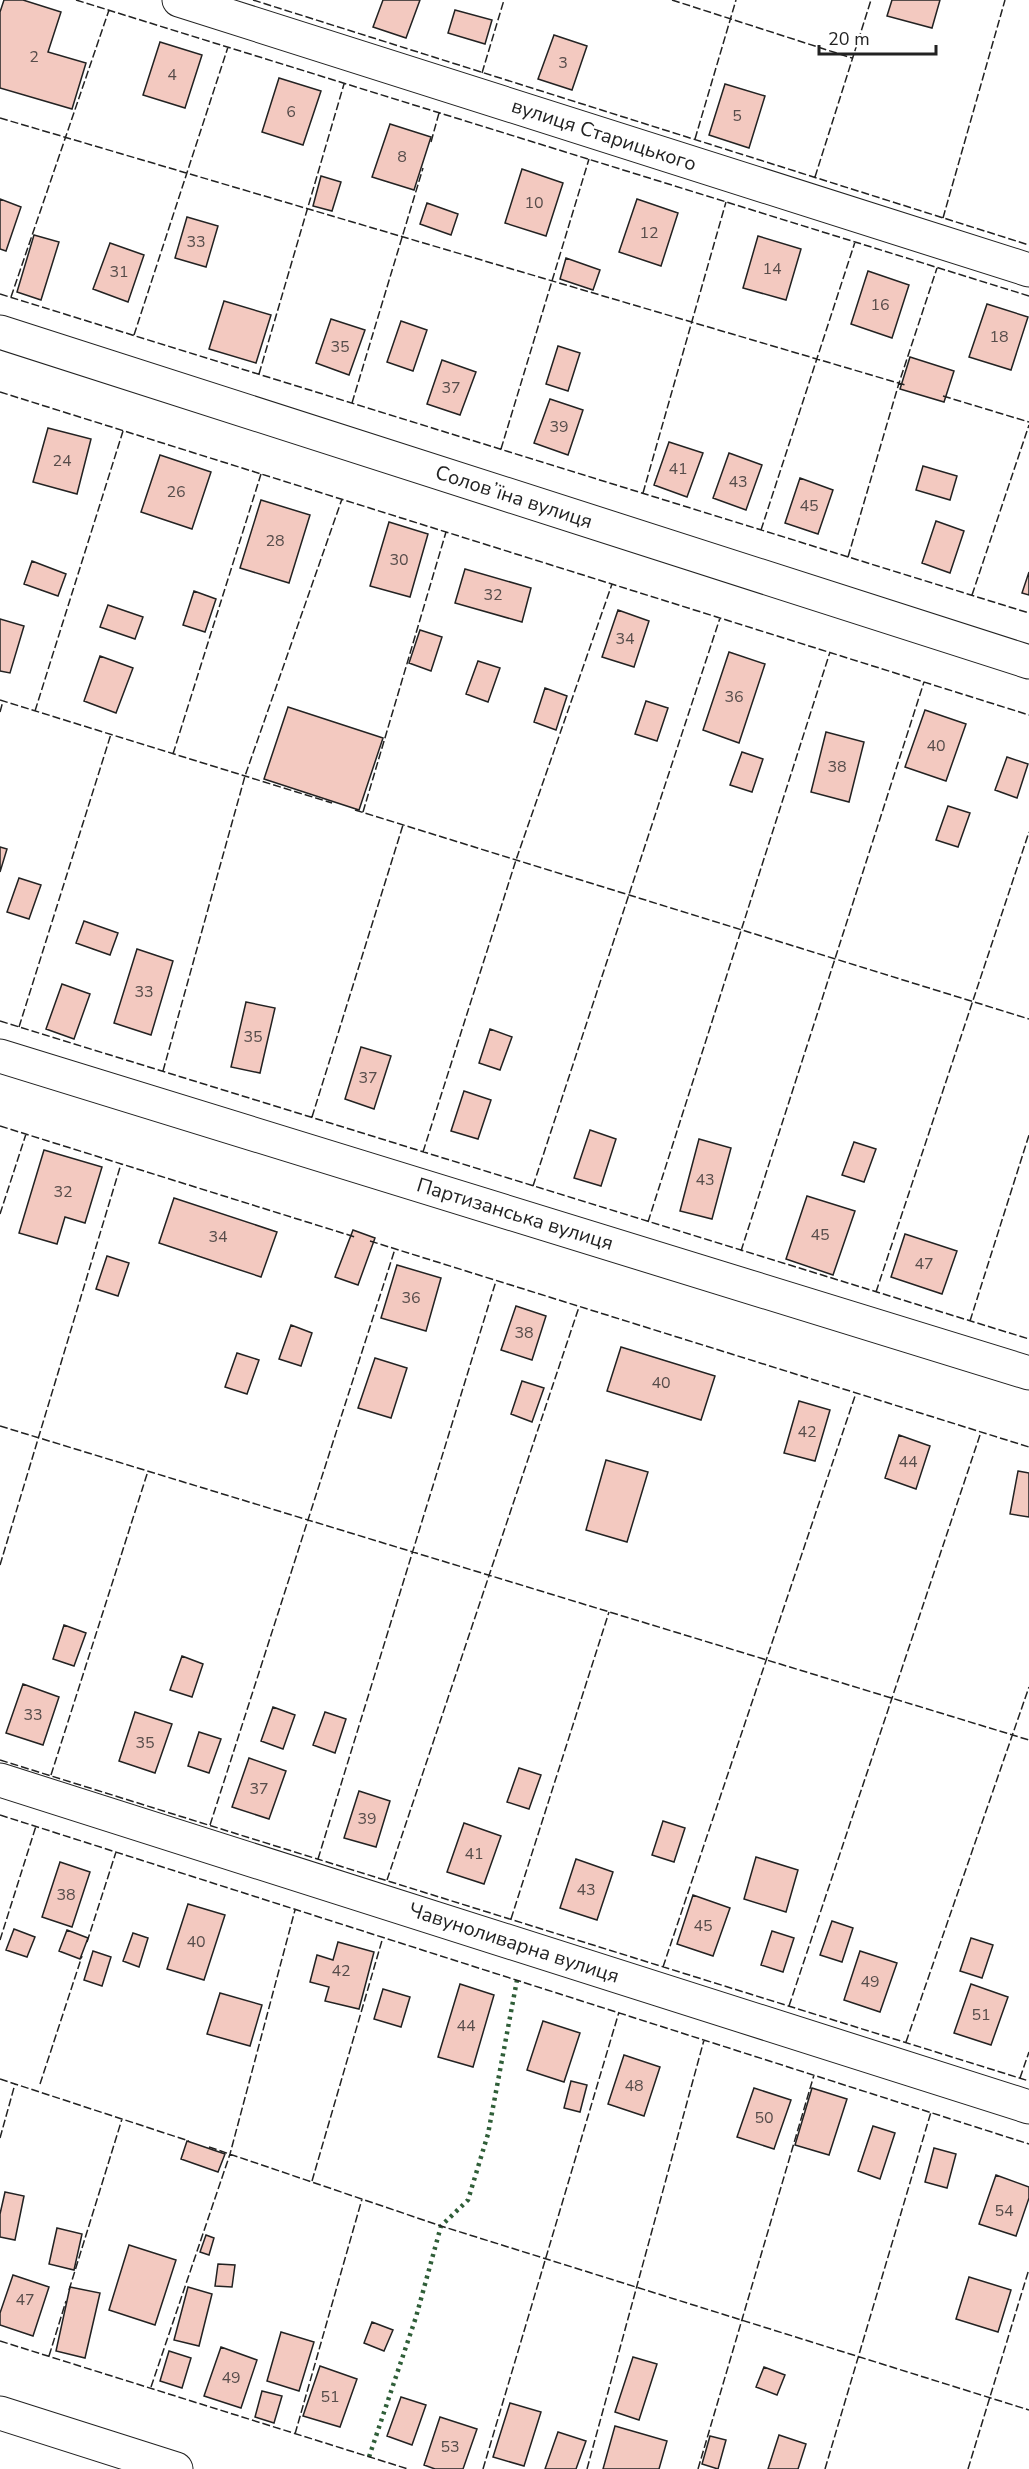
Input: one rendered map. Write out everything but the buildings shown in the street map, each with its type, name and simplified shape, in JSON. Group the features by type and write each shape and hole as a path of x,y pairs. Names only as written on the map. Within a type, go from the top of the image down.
{"street":[{"name":"вулиця Старицького","path":"179,0 1029,270"},
{"name":"Соловʼїна вулиця","path":"0,332 1029,662"},
{"name":"Партизанська вулиця","path":"0,1056 1029,1372"},
{"name":"Чавуноливарна вулиця","path":"0,1780 1029,2107"},
{"path":"0,2413 176,2469"}],"hedge":[{"path":"369,2457 416,2317 441,2226 468,2200 488,2134 517,1980"}],"fence":[{"path":"76,0 1029,296"},
{"path":"253,0 1029,245"},
{"path":"482,73 504,0"},
{"path":"672,0 852,58"},
{"path":"695,139 736,0"},
{"path":"815,177 871,0"},
{"path":"943,218 1005,0"},
{"path":"11,297 109,10"},
{"path":"134,335 228,47"},
{"path":"259,374 344,84"},
{"path":"431,142 439,113"},
{"path":"0,118 905,385"},
{"path":"501,449 589,159"},
{"path":"352,403 423,168"},
{"path":"643,493 726,202"},
{"path":"761,530 855,242"},
{"path":"848,557 899,383 937,268"},
{"path":"0,294 1029,613"},
{"path":"0,392 1029,715"},
{"path":"943,396 1029,422"},
{"path":"972,595 1029,425"},
{"path":"35,711 123,431"},
{"path":"173,754 261,474"},
{"path":"163,1071 245,776 342,499"},
{"path":"363,812 446,532"},
{"path":"423,1152 516,860 612,584"},
{"path":"533,1186 720,618"},
{"path":"648,1222 830,652"},
{"path":"741,1251 924,682"},
{"path":"0,700 332,803"},
{"path":"0,712 3,701"},
{"path":"19,1027 111,734"},
{"path":"355,810 1029,1019"},
{"path":"312,1117 403,825"},
{"path":"876,1292 1029,832"},
{"path":"0,1021 1029,1339"},
{"path":"0,1126 355,1237"},
{"path":"0,1214 26,1134"},
{"path":"970,1321 1029,1135"},
{"path":"0,1565 121,1164"},
{"path":"370,1241 1029,1447"},
{"path":"210,1825 395,1249"},
{"path":"318,1859 496,1281"},
{"path":"387,1880 579,1307"},
{"path":"663,1967 856,1393"},
{"path":"0,1426 1029,1740"},
{"path":"789,2006 981,1432"},
{"path":"51,1775 148,1471"},
{"path":"511,1919 609,1612"},
{"path":"906,2042 1029,1687"},
{"path":"0,1760 1029,2081"},
{"path":"0,1815 1029,2144"},
{"path":"0,1940 36,1826"},
{"path":"87,1942 116,1852"},
{"path":"151,2387 230,2154 295,1910"},
{"path":"312,2181 383,1937"},
{"path":"40,2084 82,1956"},
{"path":"483,2469 619,2012"},
{"path":"587,2469 704,2040"},
{"path":"1020,2078 1029,2052"},
{"path":"698,2469 814,2075"},
{"path":"0,2079 189,2141"},
{"path":"0,2138 15,2084"},
{"path":"825,2469 931,2112"},
{"path":"69,2290 122,2119"},
{"path":"209,2147 441,2226 1029,2410"},
{"path":"295,2434 362,2199"},
{"path":"968,2469 1029,2269"},
{"path":"49,2356 66,2301"},
{"path":"0,2341 408,2469"}]}
